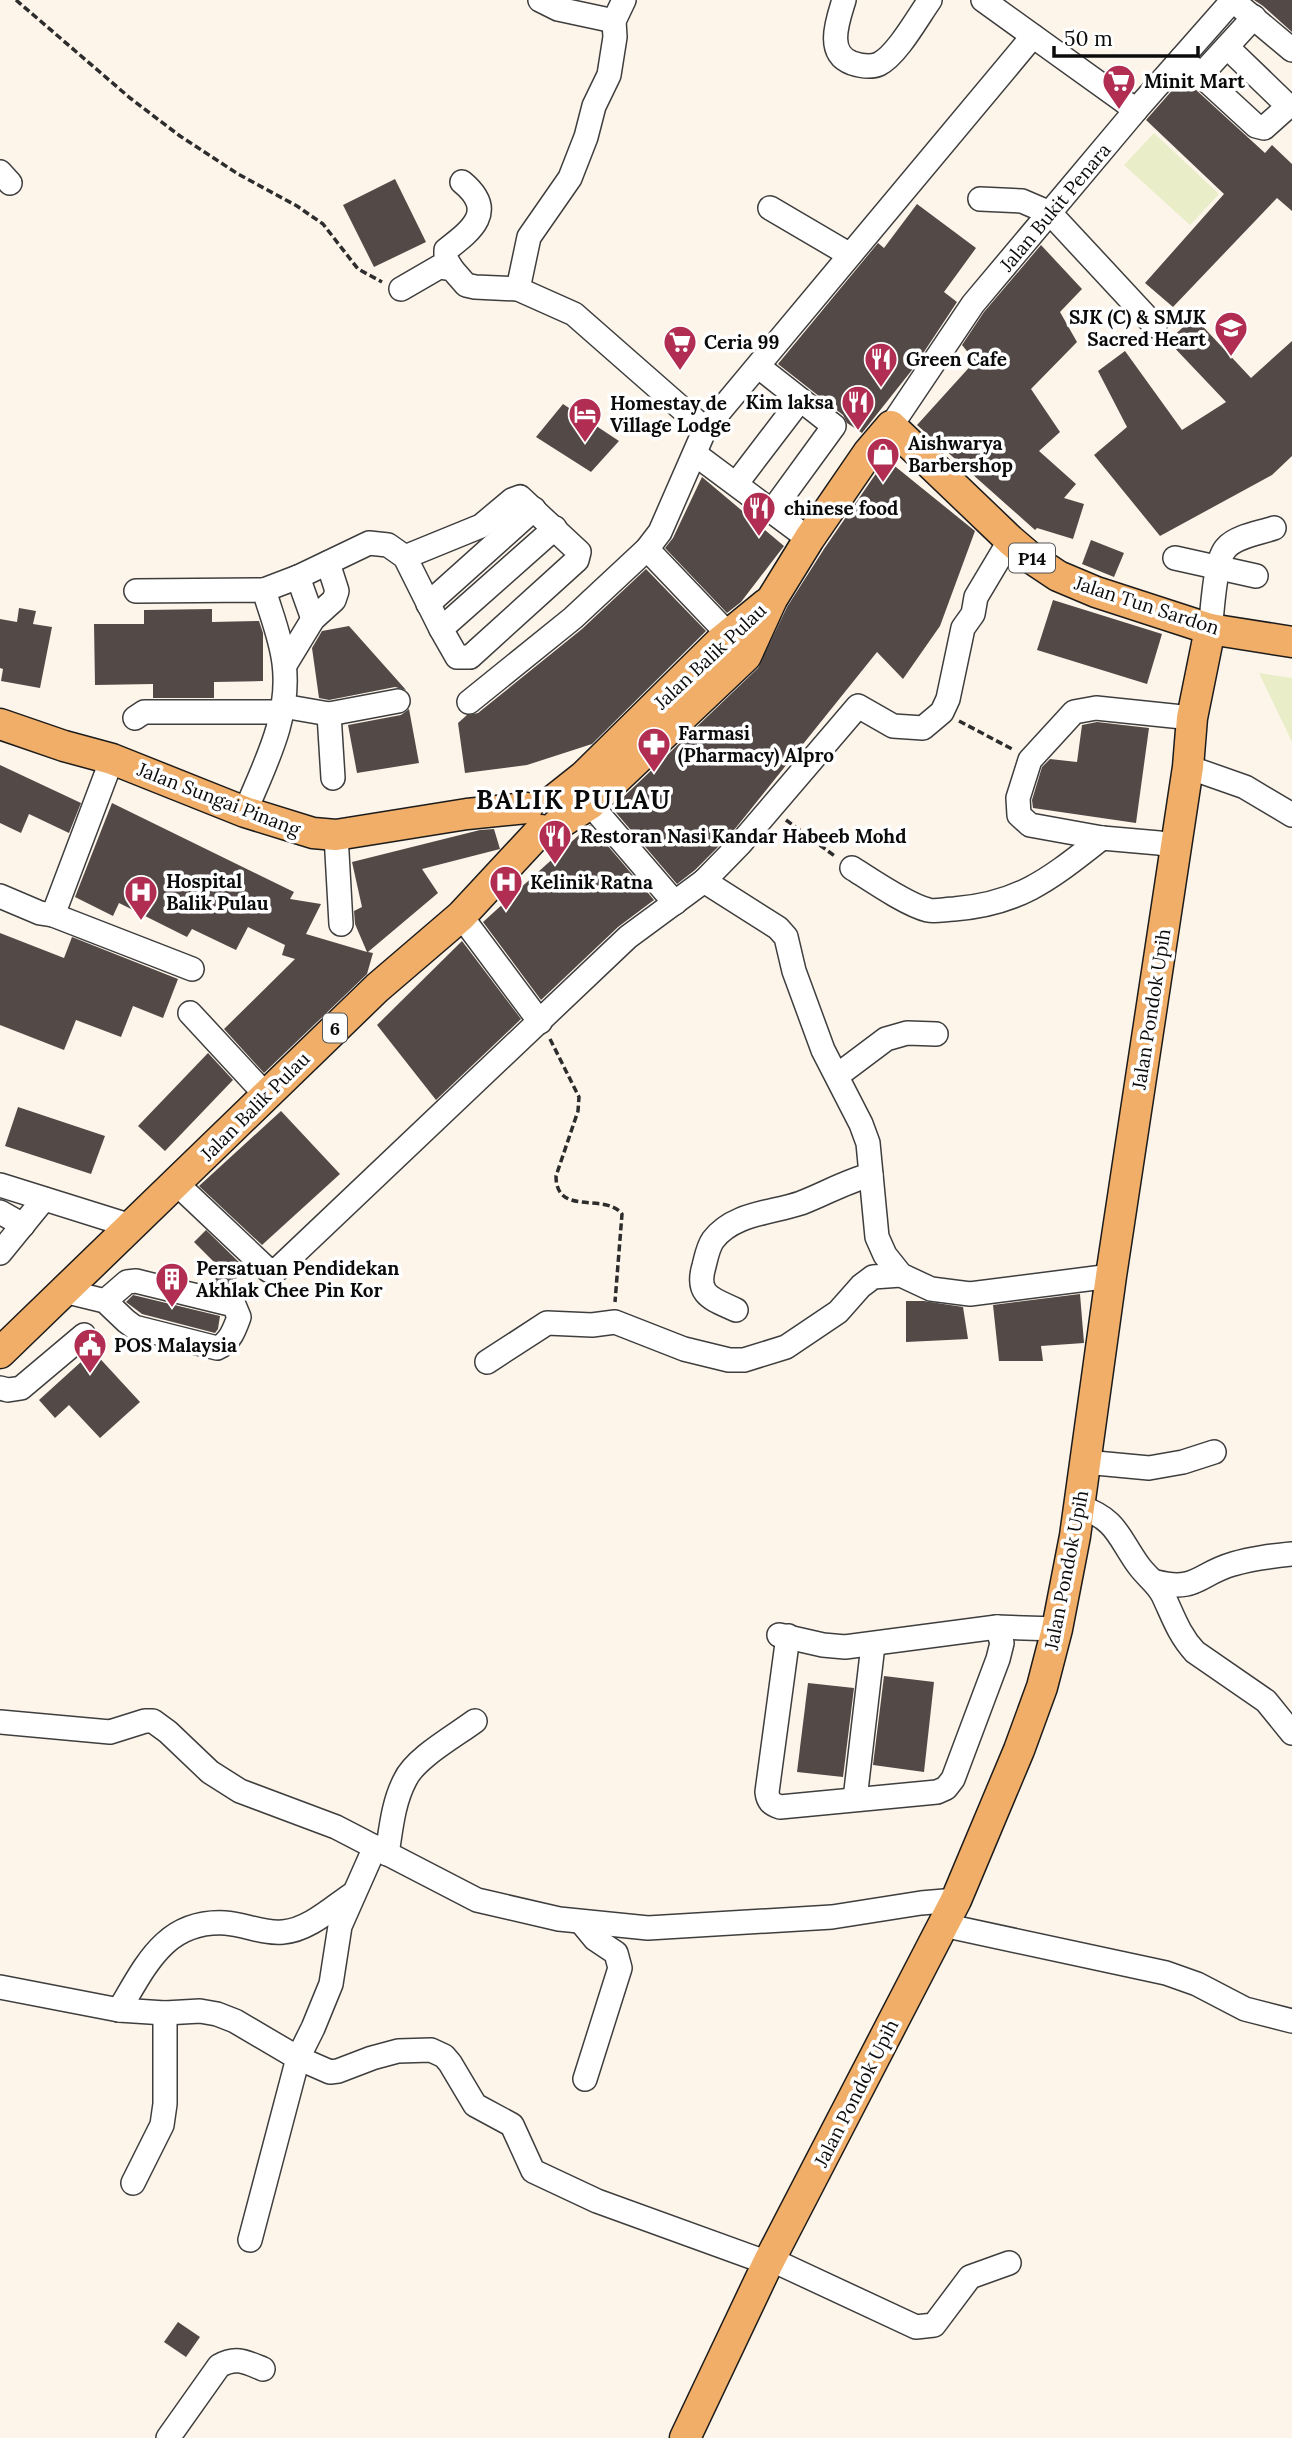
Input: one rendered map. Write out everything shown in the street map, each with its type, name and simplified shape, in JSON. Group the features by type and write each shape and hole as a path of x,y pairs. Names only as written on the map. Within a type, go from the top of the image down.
{"main road":[{"name":"Jalan Balik Pulau","path":"545,816 590,804 746,656 772,599 809,539 867,453 891,426"},
{"name":"Jalan Tun Sardon","path":"891,426 1010,540 1058,576 1096,592 1210,629 1292,642"},
{"name":"Jalan Balik Pulau","path":"0,1353 177,1184 265,1094 377,988 461,916 545,816 584,776 729,635 772,599"},
{"name":"Jalan Pondok Upih","path":"685,2438 769,2261 949,1913 1019,1750 1042,1687 1057,1629 1080,1507 1111,1276 1188,767 1192,718 1210,629"},
{"name":"Jalan Sungai Pinang","path":"0,724 113,759 245,812 313,833 336,835 467,814 545,816"}],"street":[{"path":"540,0 558,9 614,21"},
{"path":"518,289 529,237 570,178 586,137 594,106 609,75 615,37 614,21 624,0"},
{"path":"844,0 835,33 836,42 839,52 847,61 862,67 878,65 890,55 930,0"},
{"path":"984,0 1136,110"},
{"path":"1233,0 1292,50"},
{"name":"Jalan Bukit Penara","path":"891,426 973,304 1136,110 1233,0"},
{"path":"1201,75 1254,17"},
{"path":"470,702 573,618 648,549 660,532 705,429 759,368 1033,36"},
{"path":"1182,58 1256,126 1264,128 1283,111 1284,102 1227,47"},
{"path":"462,182 475,193 479,211 471,230 446,250 446,259 466,285 518,289 574,314 705,429"},
{"path":"980,199 1022,201 1050,213 1155,326"},
{"path":"770,208 850,255"},
{"path":"401,289 439,267 452,269"},
{"path":"759,368 834,426 772,511"},
{"path":"736,484 800,400"},
{"path":"695,454 809,539"},
{"path":"136,592 264,590 369,544 388,545 405,557 457,657 470,657 577,560 578,549 524,499 516,498 481,526 405,557"},
{"path":"428,604 534,509"},
{"path":"441,629 555,528"},
{"path":"1210,629 1219,567 1225,548 1234,541 1274,528"},
{"path":"177,1184 268,1270 278,1269 628,937 704,881 858,706 893,726 923,728 942,712 948,699 963,628 973,614 975,597 1010,540"},
{"path":"648,549 729,635"},
{"path":"1175,558 1256,576"},
{"path":"285,664 313,619 336,596 337,591 328,563"},
{"path":"298,577 313,619"},
{"path":"245,812 278,732 283,709 285,664 264,590"},
{"path":"135,718 144,712 283,709 329,714 398,701"},
{"path":"1176,847 1102,838 1030,825 1019,816 1018,798 1030,760 1074,712 1096,708 1192,718"},
{"path":"329,714 334,778"},
{"path":"53,915 113,759"},
{"path":"1188,767 1245,786 1292,815"},
{"path":"590,804 675,902"},
{"path":"336,835 341,924"},
{"path":"852,868 890,892 928,911 982,907 1026,892 1057,873 1102,838"},
{"path":"704,881 778,928 786,937 794,971 823,1050 862,1124 867,1143 877,1237 885,1255 901,1275 931,1289 970,1294 1111,1276"},
{"path":"0,896 192,969"},
{"path":"461,916 540,1022"},
{"path":"190,1013 265,1094"},
{"path":"838,1075 886,1040 907,1033 936,1034"},
{"path":"736,1310 709,1297 701,1288 700,1278 711,1241 726,1228 761,1212 798,1204 852,1180 871,1175"},
{"path":"0,1185 131,1226"},
{"path":"0,1253 44,1199"},
{"path":"0,1212 23,1225"},
{"path":"487,1362 547,1323 592,1325 615,1322 684,1349 729,1360 744,1360 786,1347 838,1312 861,1286 873,1278 901,1275"},
{"path":"64,1292 105,1301 134,1327 217,1348 225,1343 239,1317 234,1305 136,1281 127,1282 105,1301"},
{"path":"0,1388 21,1388 84,1335"},
{"path":"1085,1462 1149,1468 1183,1462 1214,1452"},
{"path":"1080,1507 1110,1521 1141,1569 1156,1582 1177,1627 1195,1652 1266,1701 1292,1733"},
{"path":"1156,1582 1179,1586 1191,1584 1234,1563 1292,1554"},
{"path":"998,1627 1002,1643 998,1659 953,1779 946,1788 937,1792 780,1807 768,1800 783,1635 834,1646 873,1645 998,1627 1057,1629"},
{"path":"855,1800 873,1645"},
{"path":"0,1722 110,1732 153,1721 226,1784 336,1827 477,1900 559,1919 648,1927 832,1917 921,1903 1166,1973 1197,1984 1245,2009 1292,2021"},
{"path":"250,2240 298,2058 331,1984 340,1926 355,1892 381,1850 405,1777 475,1721"},
{"path":"120,2010 146,1965 176,1933 206,1924 225,1923 282,1933 307,1924 355,1892"},
{"path":"581,1922 595,1939 616,1953 620,1968 585,2079"},
{"path":"0,1987 120,2010 165,2013 200,2011 217,2014 235,2021 298,2058 330,2072 398,2052 431,2050 444,2056 475,2105 512,2125 533,2171 597,2201 769,2261 916,2327 934,2325 970,2277 1009,2263"},
{"path":"133,2183 162,2125 165,2104 165,2013"},
{"path":"168,2438 219,2366 229,2360 238,2359 263,2369"}],"path":[{"path":"16,0 130,98 180,136 323,224 358,269 378,281 401,289"},
{"path":"942,712 1030,760"},
{"path":"771,808 852,868"},
{"path":"540,1022 579,1097 578,1111 556,1176 559,1193 569,1199 612,1206 622,1214 615,1286 615,1322"}],"green space":[{"path":"1154,133 1219,194 1190,225 1124,165"},
{"path":"1259,673 1292,678 1292,742"}],"building":[{"path":"1254,0 1292,0 1292,32 1263,6"},
{"path":"1183,78 1265,153 1272,145 1292,164 1292,211 1277,198 1173,307 1145,283 1224,194 1146,120"},
{"path":"395,179 426,242 374,267 343,205"},
{"path":"917,204 976,248 944,292 957,302 912,370 862,433 778,364 878,243 884,248"},
{"path":"1041,245 1082,289 1060,312 1077,342 1031,389 1060,432 1039,451 1076,484 1064,498 1084,504 1073,539 1037,528 1035,530 917,425 975,361 962,345 984,312"},
{"path":"1194,317 1251,378 1292,341 1292,456 1272,475 1160,536 1094,455 1127,427 1098,371 1125,351 1182,430 1226,402 1168,341"},
{"path":"563,404 619,441 591,472 536,437"},
{"path":"886,459 975,531 940,626 903,679 877,652 730,835 677,884 612,808 758,668 787,607"},
{"path":"702,477 784,546 741,602 727,613 665,548 673,538"},
{"path":"1091,540 1124,553 1114,577 1082,564"},
{"path":"646,569 706,631 592,744 527,765 465,773 458,723 467,715 478,713 582,629"},
{"path":"1053,600 1162,634 1147,684 1037,650"},
{"path":"19,608 36,611 33,624 52,627 40,688 1,681 3,669 0,668 0,619 17,622"},
{"path":"212,609 212,622 259,621 263,633 263,681 214,682 214,698 153,698 153,684 95,685 94,624 144,624 144,610"},
{"path":"349,626 406,690 395,687 329,700 319,698 312,648 322,631"},
{"path":"409,709 419,763 357,773 348,725 401,715"},
{"path":"1097,722 1149,728 1136,823 1033,808 1032,800 1042,767 1050,759 1077,762 1082,725"},
{"path":"0,765 81,803 69,833 29,814 21,833 0,823"},
{"path":"112,803 294,892 290,899 321,904 306,934 367,952 355,924 354,911 362,907 352,862 480,830 494,829 500,849 422,869 438,893 368,952 373,953 367,974 264,1073 224,1029 295,959 282,955 285,945 248,927 236,950 192,929 187,937 119,903 113,916 75,897"},
{"path":"590,825 654,900 618,927 541,1000 483,922"},
{"path":"0,933 64,958 72,937 178,979 163,1018 133,1006 121,1037 76,1020 64,1050 0,1025"},
{"path":"462,941 521,1019 436,1100 377,1025"},
{"path":"208,1053 233,1080 165,1151 138,1126"},
{"path":"18,1107 105,1136 91,1174 5,1146"},
{"path":"281,1111 340,1174 262,1245 199,1186"},
{"path":"206,1230 246,1269 226,1289 212,1282 223,1271 194,1242"},
{"path":"1080,1294 1084,1343 1041,1346 1043,1361 999,1361 993,1305"},
{"name":"Persatuan Pendidekan Akhlak Chee Pin Kor","path":"133,1295 220,1316 218,1329 215,1333 142,1314 126,1302"},
{"path":"906,1301 963,1307 968,1339 906,1342"},
{"name":"POS Malaysia","path":"93,1351 140,1402 100,1438 69,1405 55,1418 39,1400"},
{"path":"884,1676 934,1682 924,1772 873,1765"},
{"path":"808,1683 854,1688 843,1777 797,1772"},
{"path":"178,2322 200,2337 186,2357 164,2342"}],"place":[{"name":"Minit Mart","path":"1119,111"},
{"name":"SJK (C) & SMJK Sacred Heart","path":"1231,358"},
{"name":"Ceria 99","path":"680,372"},
{"name":"Green Cafe","path":"881,389"},
{"name":"Kim laksa","path":"858,432"},
{"name":"Homestay de Village Lodge","path":"585,444"},
{"name":"Aishwarya Barbershop","path":"883,484"},
{"name":"chinese food","path":"759,538"},
{"name":"Farmasi (Pharmacy) Alpro","path":"654,774"},
{"name":"Restoran Nasi Kandar Habeeb Mohd","path":"555,866"},
{"name":"Kelinik Ratna","path":"506,912"},
{"name":"Hospital Balik Pulau","path":"141,922"},
{"name":"Persatuan Pendidekan Akhlak Chee Pin Kor","path":"172,1309"},
{"name":"POS Malaysia","path":"90,1375"}],"district":[{"name":"BALIK PULAU","path":"574,799"}]}
